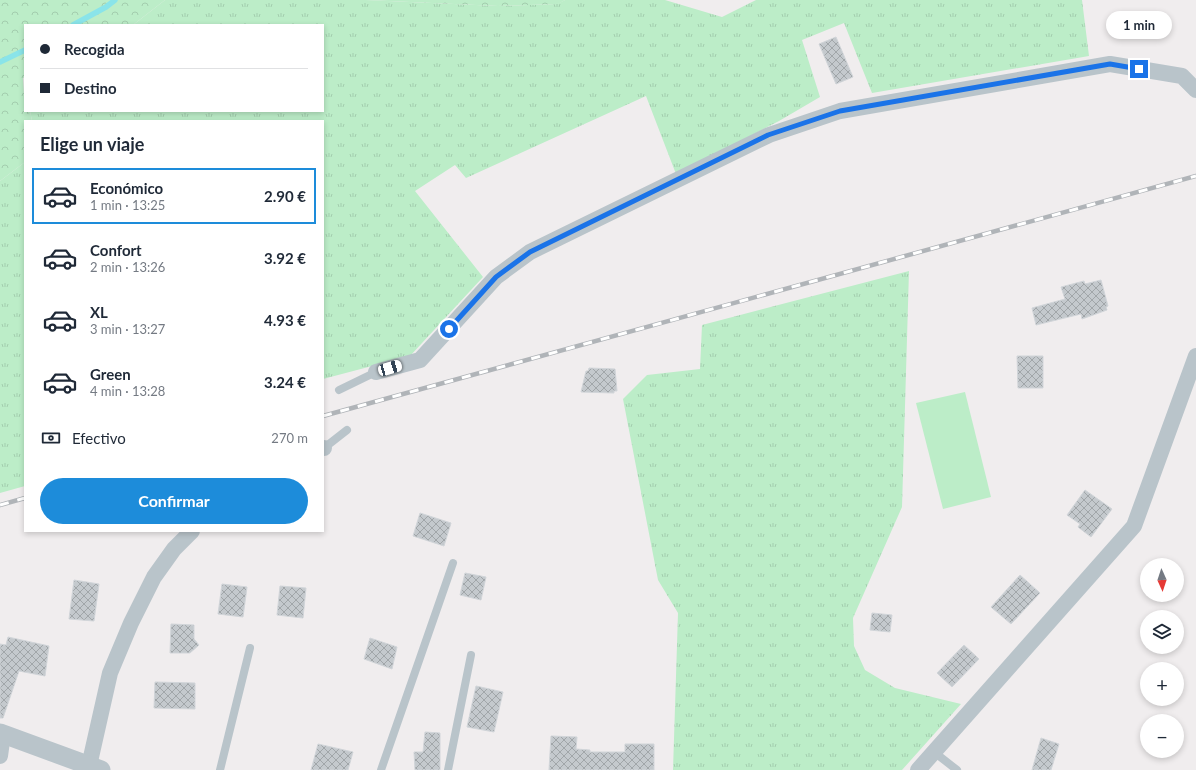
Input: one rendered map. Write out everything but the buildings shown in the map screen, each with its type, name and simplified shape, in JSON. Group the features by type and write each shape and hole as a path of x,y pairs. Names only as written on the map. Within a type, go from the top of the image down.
{"street":[{"path":"376,372 420,360 496,277 530,252 768,135 840,111 1110,64 1182,76 1196,90"},
{"path":"918,770 1134,526 1196,356"},
{"path":"0,756 1,733 95,768 110,673 131,623 154,577 174,548 191,532"}],"lane":[{"path":"339,390 376,372"},
{"path":"324,447 347,430"},
{"path":"381,770 453,564"},
{"path":"220,770 250,648"},
{"path":"448,770 471,655"},
{"path":"934,752 957,770"}],"green space":[{"path":"0,0 165,0 134,24 24,24 24,112 30,112 32,120 24,120 24,163 0,181"},
{"path":"165,0 366,0 498,6 557,4 565,0 665,0 722,17 756,0 1082,0 1089,56 872,93 844,23 802,40 820,97 779,121 676,174 646,96 466,178 455,165 415,191 483,277 410,356 324,379 324,120 32,120 30,112 324,112 324,24 134,24"},
{"path":"366,0 565,0 558,4 498,6"},
{"path":"24,163 24,486 0,493 0,181"},
{"path":"909,271 902,507 853,618 854,646 865,670 895,688 961,704 902,770 673,770 678,613 658,580 623,399 647,375 700,369 702,325"},
{"path":"965,392 991,497 943,509 916,403"}],"waterway":[{"path":"75,24 106,7 115,0"},
{"path":"0,62 24,50"}],"railway":[{"path":"324,416 1196,176"},
{"path":"0,505 24,498"}],"route":[{"path":"449,329 496,277 530,252 768,135 840,111 1110,64 1139,69"}]}
